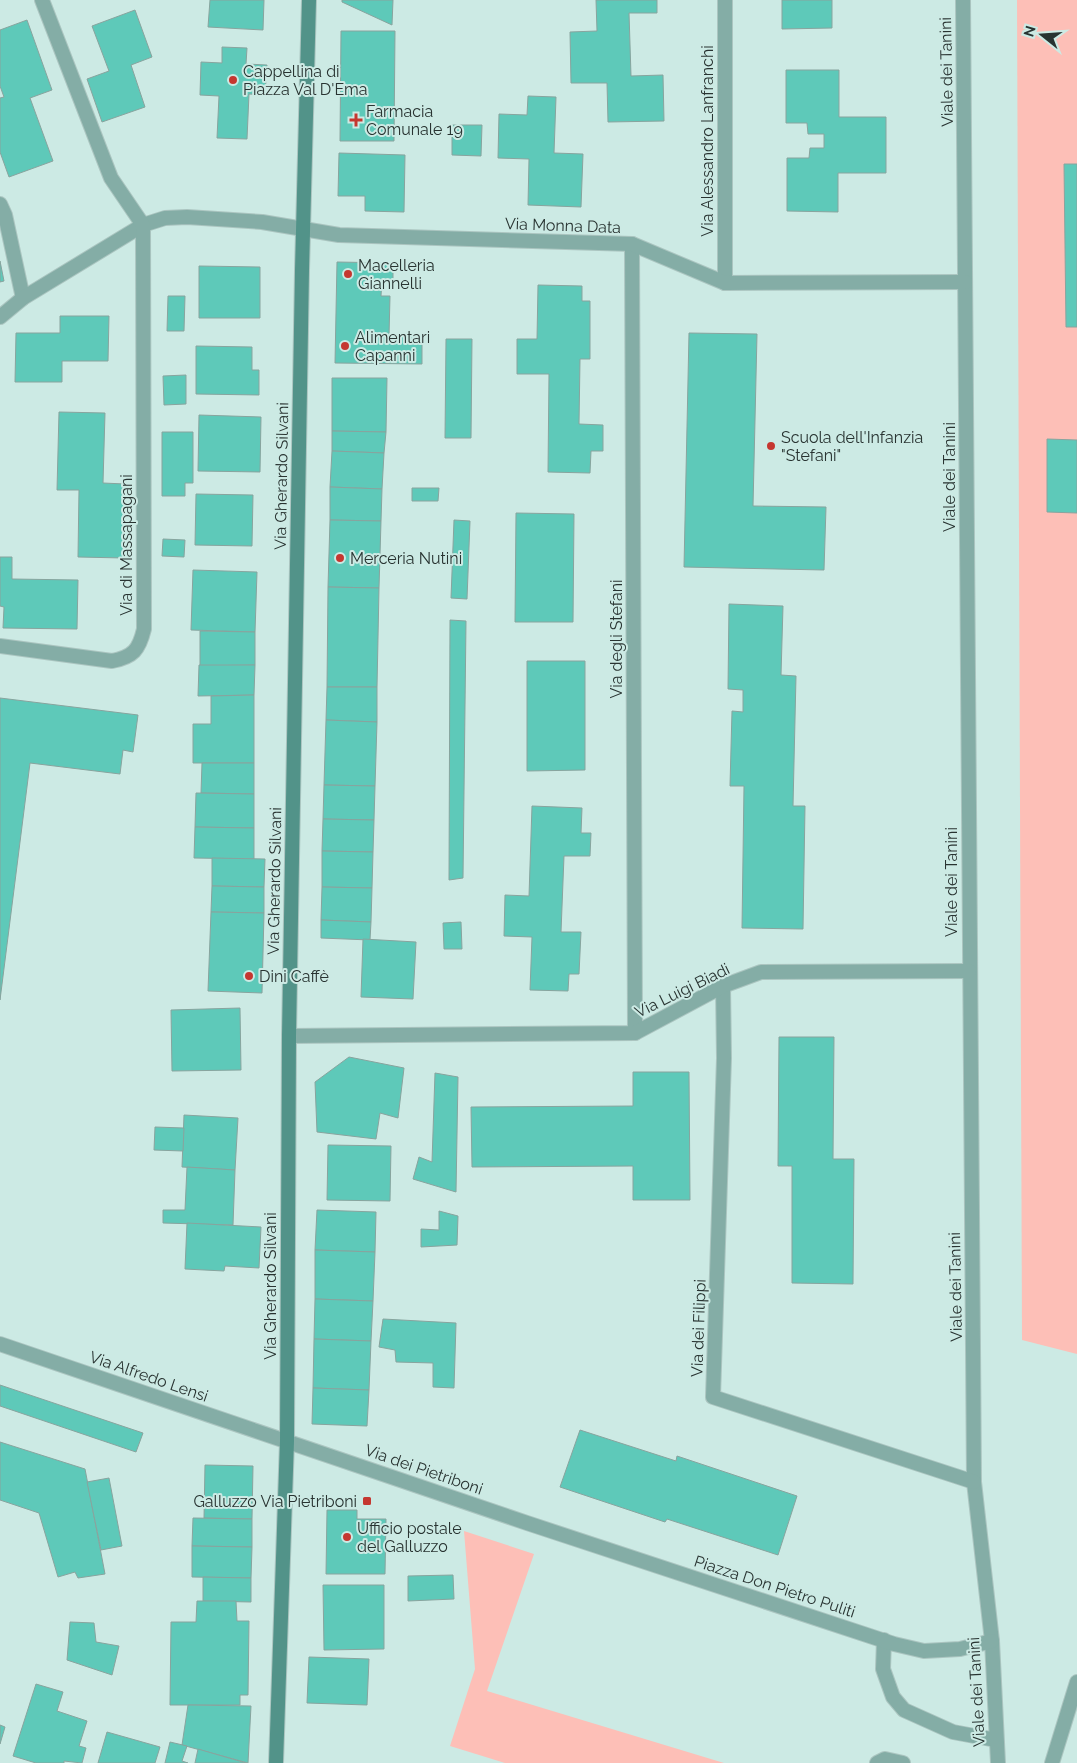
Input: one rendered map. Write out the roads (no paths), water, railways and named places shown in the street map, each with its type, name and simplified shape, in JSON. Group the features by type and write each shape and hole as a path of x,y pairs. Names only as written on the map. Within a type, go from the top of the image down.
{"main road":[{"name":"Via Gherardo Silvani","path":"276,1763 287,1442 289,1036 303,230 309,0"}],"street":[{"path":"42,0 111,178 143,226"},
{"name":"Via Alessandro Lanfranchi","path":"725,0 725,283"},
{"name":"Viale dei Tanini","path":"962,0 974,1482 992,1641 998,1763"},
{"path":"3,209 24,298"},
{"name":"Via Monna Data","path":"0,317 24,298 143,226 165,218 187,217 262,222 339,235 632,244 725,283 965,282"},
{"name":"Via di Massapagani","path":"0,646 112,661 125,659 133,654 141,640 144,629 143,226"},
{"name":"Via degli Stefani","path":"632,244 634,1033"},
{"name":"Via Luigi Biadi","path":"289,1036 634,1033 723,986 760,972 969,971"},
{"name":"Via dei Filippi","path":"723,986 724,1058 713,1397 974,1482"},
{"name":"Via Alfredo Lensi","path":"0,1344 287,1442"},
{"name":"Via dei Pietriboni","path":"287,1442 550,1530"},
{"name":"Piazza Don Pietro Puliti","path":"550,1530 884,1640 924,1651 960,1649 992,1641"},
{"path":"884,1640 883,1668 893,1696 904,1710 953,1732 996,1740"},
{"path":"1052,1763 1077,1682"},
{"path":"877,1763 885,1759 903,1763"}],"place":[{"name":"Cappellina di Piazza Val D'Ema","path":"233,80"},
{"name":"Farmacia Comunale 19","path":"356,120"},
{"name":"Macelleria Giannelli","path":"348,274"},
{"name":"Alimentari Capanni","path":"345,346"},
{"name":"Scuola dell'Infanzia \"Stefani\"","path":"771,446"},
{"name":"Merceria Nutini","path":"340,558"},
{"name":"Dini Caffè","path":"249,976"},
{"name":"Galluzzo Via Pietriboni","path":"367,1501"},
{"name":"Ufficio postale del Galluzzo","path":"347,1537"}]}
